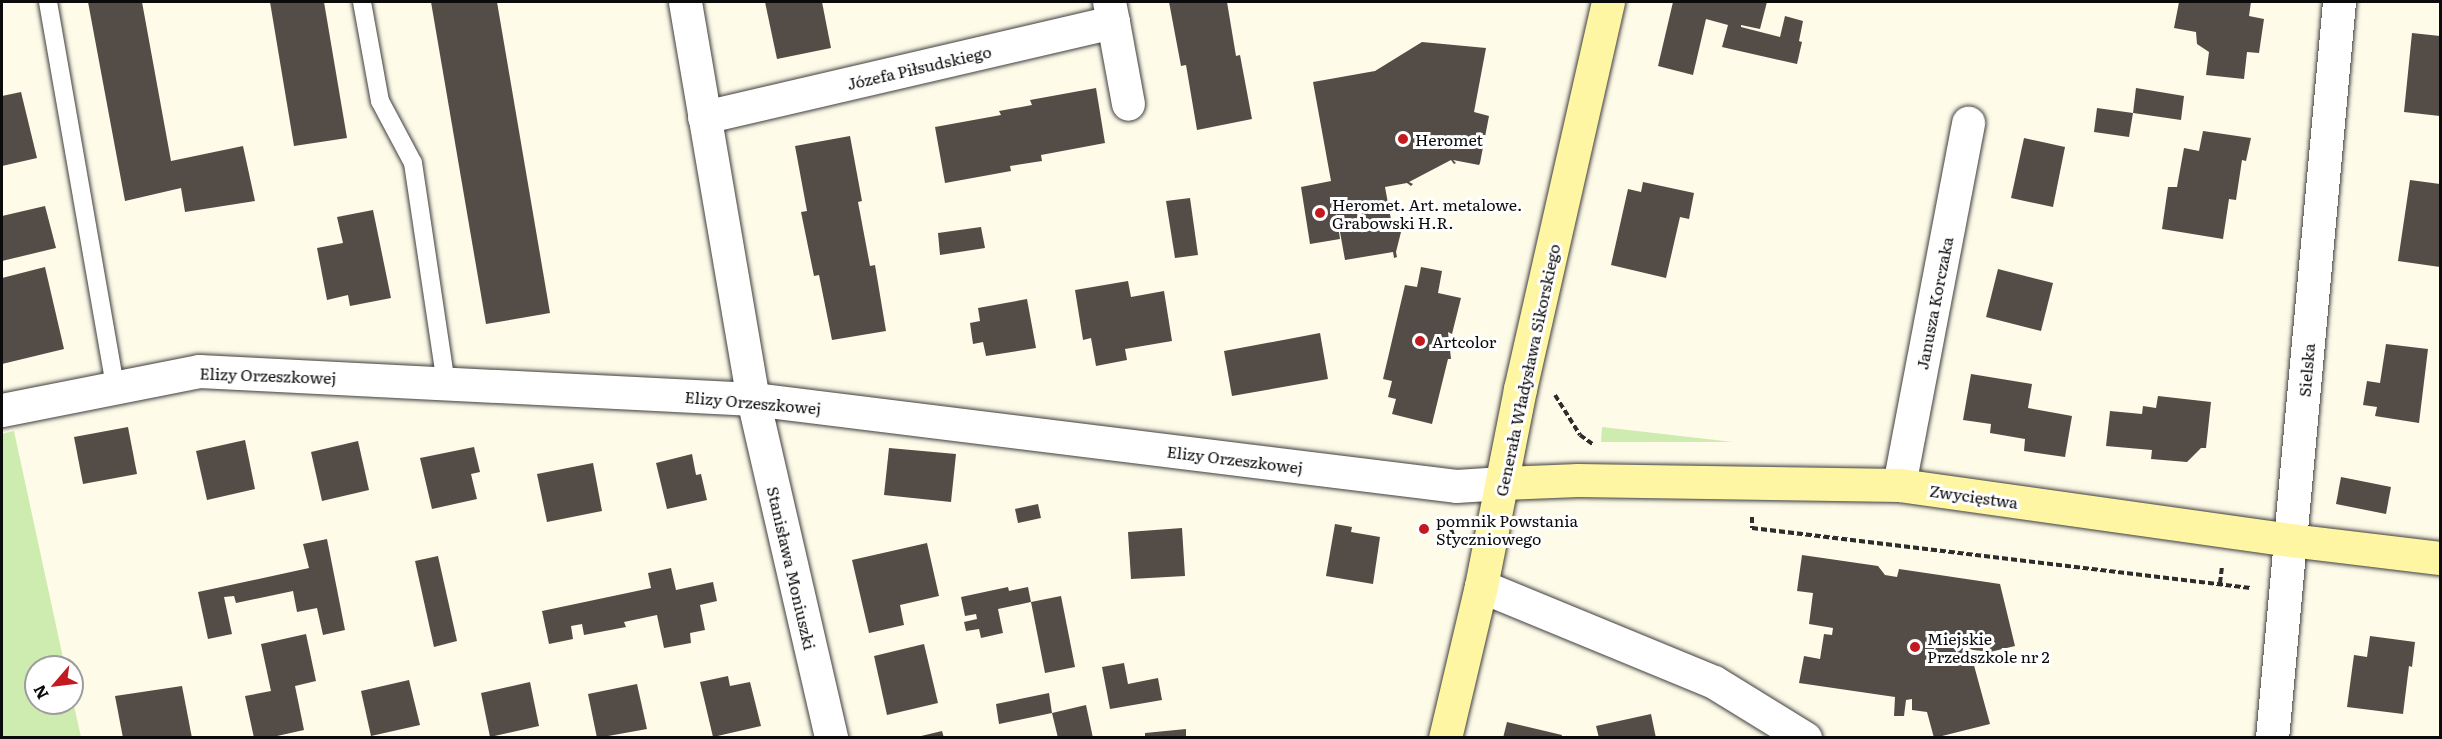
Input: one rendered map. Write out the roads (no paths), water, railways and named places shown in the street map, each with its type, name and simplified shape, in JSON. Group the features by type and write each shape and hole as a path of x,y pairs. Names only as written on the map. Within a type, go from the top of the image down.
{"street":[{"path":"685,2 753,399"},
{"name":"Generała Władysława Sikorskiego","path":"1445,738 1481,586 1520,389 1608,2"},
{"name":"Sielska","path":"2272,738 2339,2"},
{"path":"1111,12 1128,104"},
{"name":"Józefa Piłsudskiego","path":"704,117 1111,12"},
{"name":"Janusza Korczaka","path":"1899,485 1968,122"},
{"name":"Elizy Orzeszkowej","path":"2,410 199,371 446,383 753,399 1456,486 1503,483"},
{"name":"Stanisława Moniuszki","path":"753,399 831,738"},
{"name":"Zwycięstwa","path":"1503,483 1578,480 1899,485 2291,540 2440,558"},
{"path":"1481,586 1714,682 1805,738"}],"lane":[{"path":"48,2 115,387"},
{"path":"363,2 380,101 413,163 446,383"}],"place":[{"name":"Heromet","path":"1403,139"},
{"name":"Heromet. Art. metalowe. Grabowski H.R.","path":"1320,213"},
{"name":"Artcolor","path":"1420,341"},
{"name":"pomnik Powstania Styczniowego","path":"1424,529"},
{"name":"Miejskie Przedszkole nr 2","path":"1915,647"}]}
